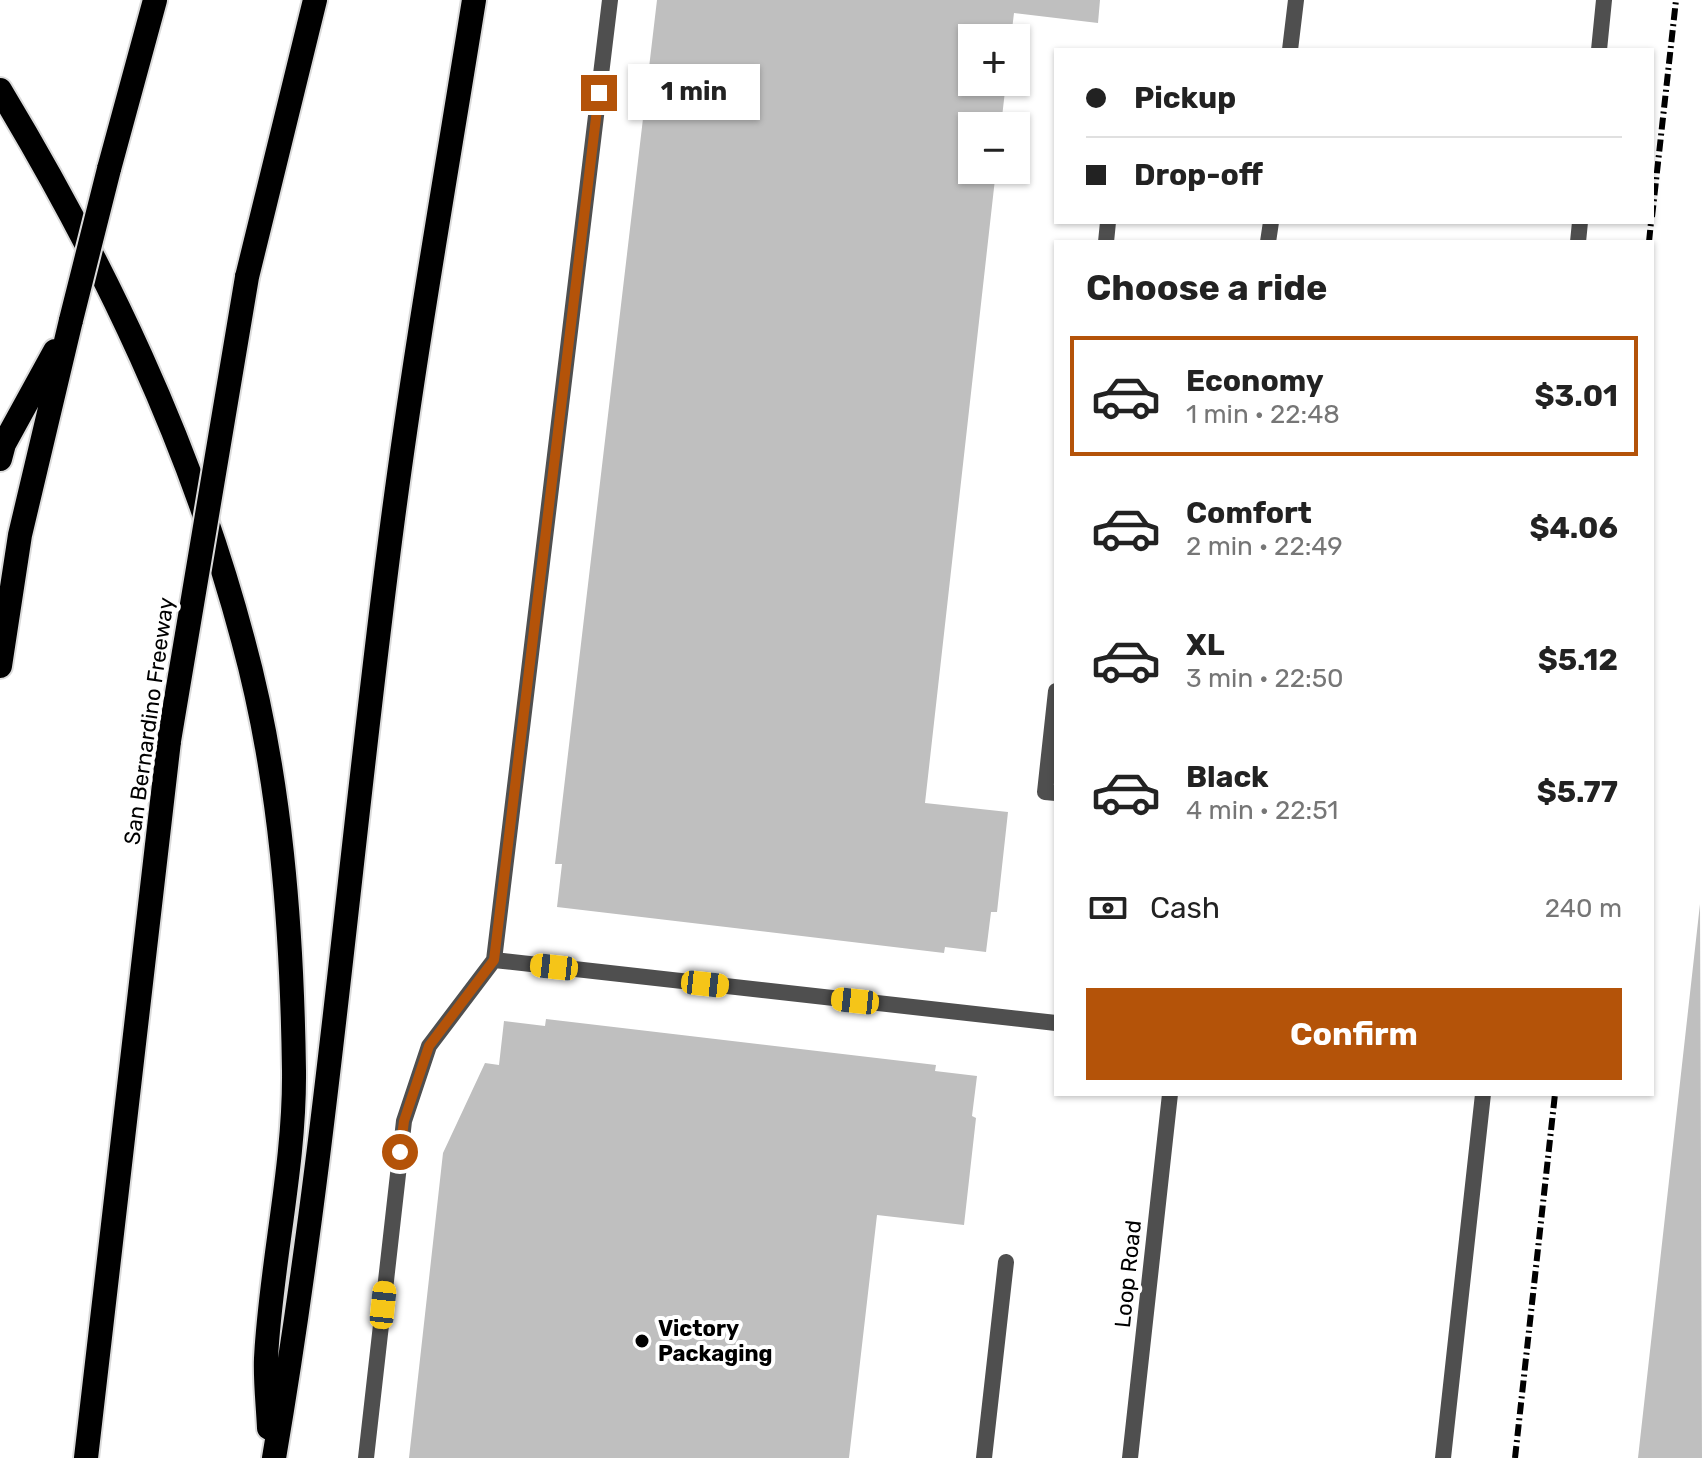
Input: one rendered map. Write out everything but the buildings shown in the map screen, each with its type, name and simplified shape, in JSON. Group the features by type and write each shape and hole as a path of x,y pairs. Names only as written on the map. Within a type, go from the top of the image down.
{"highway":[{"path":"0,666 20,535 109,169 155,0"},
{"name":"San Bernardino Freeway","path":"86,1458 169,741 247,277 315,0"},
{"path":"272,1458 295,1334 333,1047 392,525 474,0"},
{"path":"0,90 51,175 165,406 243,640 261,719 284,877 294,1076 266,1359 272,1458"},
{"path":"0,459 4,444 71,320"}],"lane":[{"path":"366,1458 404,1121 429,1046 494,960 610,0"},
{"path":"1290,48 1296,0"},
{"path":"1599,48 1604,0"},
{"path":"1054,709 1045,792 1054,793"},
{"path":"494,960 1054,1023"},
{"name":"Loop Road","path":"1130,1458 1170,1096"},
{"path":"1443,1458 1483,1096"},
{"path":"984,1458 1006,1262"}],"railway":[{"path":"1654,199 1676,0"},
{"path":"1649,240 1651,224"},
{"path":"1515,1458 1555,1096"}],"place":[{"name":"Victory Packaging","path":"642,1341"}],"route":[{"path":"400,1152 404,1121 429,1046 494,960 599,93"}]}
